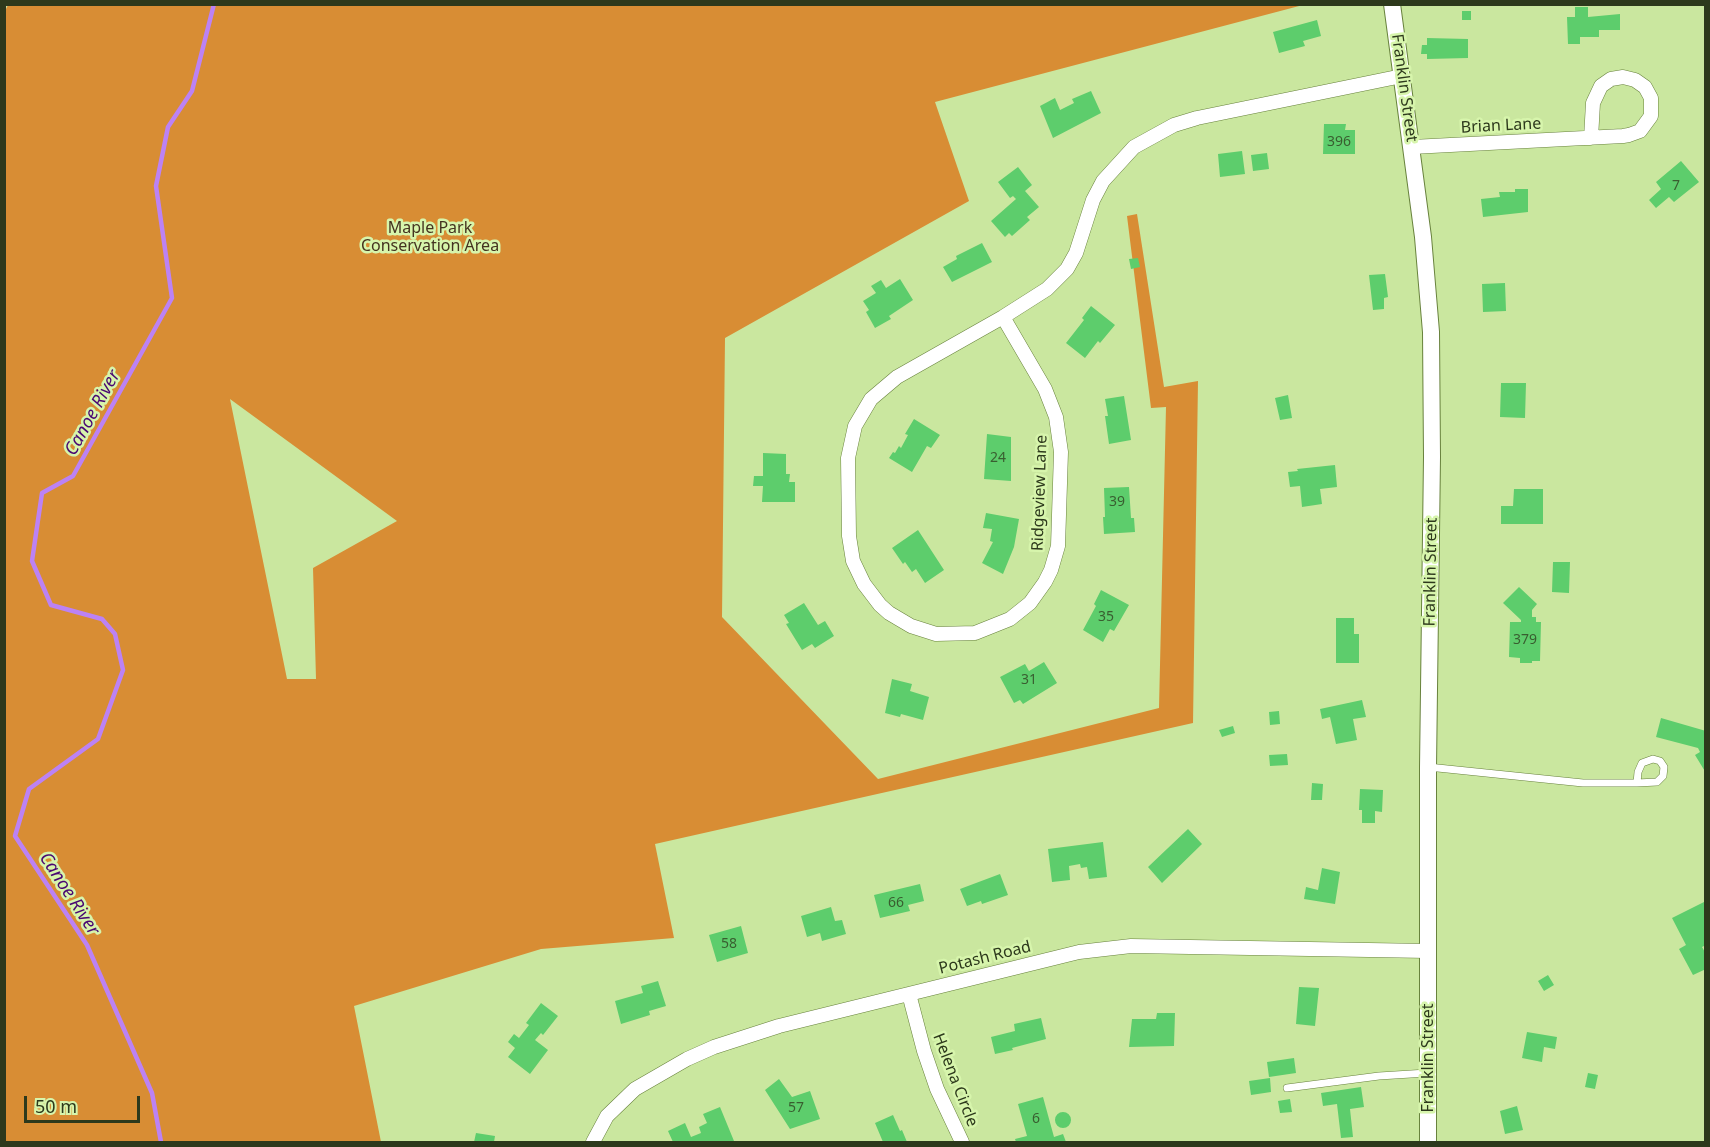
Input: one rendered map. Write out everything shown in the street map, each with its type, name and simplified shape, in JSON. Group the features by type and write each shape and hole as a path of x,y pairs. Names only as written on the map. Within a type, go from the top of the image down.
{"street":[{"name":"Franklin Street","path":"1392,4 1427,277 1431,344 1428,1143"},
{"name":"Ridgeview Lane","path":"1003,317 1045,389 1056,417 1061,452 1058,546 1046,582 1030,603 1010,619 975,633 936,634 912,626 889,613 871,595 854,561 849,536 848,471 851,441 855,426 864,409 886,385 1047,289 1067,269 1076,253 1093,200 1103,182 1134,147 1174,125 1197,118 1402,76"},
{"name":"Brian Lane","path":"1412,147 1591,138 1629,135 1644,126 1652,110 1651,98 1645,87 1635,80 1623,77 1611,79 1601,86 1593,103 1591,138"},
{"name":"Potash Road","path":"593,1143 607,1116 627,1096 656,1076 687,1059 722,1044 758,1032 1079,952 1113,947 1149,946 1428,951"},
{"name":"Helena Circle","path":"909,994 924,1051 962,1143"}],"lane":[{"path":"1428,767 1583,783 1637,783"},
{"path":"1287,1088 1379,1076 1427,1073"}],"green space":[{"name":"Maple Park Conservation Area","path":"8,5 1303,5 935,102 969,201 725,338 722,617 878,779 1159,708 1166,407 1151,408 1127,216 1137,214 1164,387 1198,381 1193,723 655,844 674,938 541,949 354,1006 381,1142 5,1142 4,13","holes":["230,399 397,521 313,568 316,679 287,679"]}],"building":[{"path":"1575,7 1588,7 1588,17 1620,14 1620,30 1599,30 1599,37 1580,37 1580,44 1568,44 1567,17 1575,17"},
{"path":"1462,11 1471,11 1471,20 1462,20"},
{"path":"1317,20 1321,36 1303,41 1305,46 1279,53 1273,32"},
{"path":"1427,38 1468,39 1468,58 1427,59 1427,54 1421,54 1422,45 1427,45"},
{"path":"1091,91 1101,113 1053,138 1040,106 1055,98 1060,110 1074,103 1072,99"},
{"path":"1324,124 1346,124 1345,130 1355,130 1355,154 1323,154"},
{"path":"1242,151 1245,174 1220,177 1218,154"},
{"path":"1267,153 1269,169 1253,171 1251,155"},
{"path":"1681,161 1699,182 1674,202 1669,197 1656,208 1649,200 1661,189 1656,182"},
{"path":"1018,167 1032,185 1025,191 1039,207 1027,217 1030,220 1012,236 1009,233 1005,237 991,221 1016,199 1013,196 1010,198 998,182"},
{"path":"1515,189 1528,189 1528,212 1483,217 1481,199 1500,197 1499,192 1515,192"},
{"path":"982,243 992,262 952,282 943,267 957,259 956,256"},
{"path":"1138,258 1140,267 1131,269 1129,259"},
{"path":"1385,274 1388,297 1384,298 1384,309 1373,310 1369,275"},
{"path":"900,279 913,300 889,316 891,319 875,328 866,312 869,310 863,301 876,293 871,286 881,280 886,288"},
{"path":"1505,283 1506,311 1483,312 1482,284"},
{"path":"1091,306 1115,325 1100,343 1098,341 1085,358 1066,343 1084,320 1082,318"},
{"path":"1501,383 1526,383 1525,418 1500,417"},
{"path":"1288,395 1292,418 1280,420 1275,398"},
{"path":"1124,396 1131,440 1109,444 1105,399"},
{"path":"914,419 940,435 931,448 927,446 912,472 889,458 899,446 901,448 908,435 905,434"},
{"path":"987,434 1011,437 1011,481 984,479"},
{"path":"763,453 786,454 786,474 790,474 789,482 795,482 795,502 762,502 763,486 753,486 754,476 763,476"},
{"path":"1335,465 1337,487 1320,489 1322,504 1302,507 1300,486 1290,487 1288,472"},
{"path":"1129,487 1131,518 1134,518 1135,532 1104,534 1104,488"},
{"path":"1514,489 1543,489 1543,524 1501,524 1501,506 1513,506"},
{"path":"986,513 1019,519 1014,547 1003,574 982,563 993,542 990,541 992,529 983,528"},
{"path":"918,530 944,570 925,583 916,569 912,572 892,548"},
{"path":"1553,562 1570,562 1569,593 1552,592"},
{"path":"1519,587 1537,604 1532,610 1532,617 1536,617 1536,622 1541,622 1540,661 1532,661 1532,663 1520,663 1520,658 1509,657 1510,622 1521,622 1521,620 1503,603"},
{"path":"1101,590 1129,605 1114,631 1110,629 1103,642 1083,630 1096,606 1094,604"},
{"path":"804,603 818,625 825,621 834,636 815,648 812,644 802,650 786,624 789,623 784,615"},
{"path":"1336,618 1354,618 1354,634 1359,634 1359,663 1336,663"},
{"path":"1044,662 1057,683 1023,704 1020,700 1014,703 1000,677 1025,664 1029,671"},
{"path":"892,679 912,684 910,691 929,697 923,720 901,714 900,717 885,713"},
{"path":"1362,700 1366,717 1353,719 1357,740 1336,744 1330,717 1322,719 1320,709"},
{"path":"1279,711 1280,724 1270,725 1269,712"},
{"path":"1661,718 1706,731 1706,773 1695,755 1700,752 1698,748 1656,737"},
{"path":"1233,726 1235,733 1222,737 1219,730"},
{"path":"1287,754 1288,765 1270,766 1269,755"},
{"path":"1312,783 1323,784 1322,800 1311,800"},
{"path":"1360,789 1383,790 1382,812 1375,811 1375,823 1362,823 1362,810 1359,810"},
{"path":"1188,829 1202,844 1162,883 1148,867"},
{"path":"1103,842 1107,877 1089,879 1087,867 1081,868 1080,864 1069,866 1070,880 1052,882 1048,849"},
{"path":"1322,868 1340,872 1335,904 1304,899 1306,887 1318,890"},
{"path":"1000,874 1008,895 982,904 981,901 967,906 960,889"},
{"path":"920,884 924,901 908,905 910,911 880,918 874,895"},
{"path":"1706,901 1706,945 1702,947 1706,954 1706,969 1693,975 1679,949 1686,945 1672,918"},
{"path":"831,907 835,921 842,920 846,934 822,941 820,933 807,937 801,916"},
{"path":"741,926 748,953 717,962 709,935"},
{"path":"1548,975 1554,985 1544,991 1538,981"},
{"path":"658,981 666,1006 649,1011 650,1015 621,1024 615,1001 643,993 641,986"},
{"path":"1299,987 1319,988 1315,1026 1296,1024"},
{"path":"541,1003 558,1016 543,1035 541,1033 535,1040 548,1050 530,1074 508,1057 515,1048 508,1042 514,1034 519,1038 529,1025 526,1023"},
{"path":"1157,1013 1175,1013 1174,1046 1129,1047 1132,1019 1156,1019"},
{"path":"1041,1018 1046,1039 995,1054 991,1037 1015,1031 1014,1024"},
{"path":"1527,1032 1557,1037 1555,1049 1544,1047 1542,1062 1522,1058"},
{"path":"1294,1058 1296,1073 1269,1077 1267,1062"},
{"path":"1588,1073 1598,1075 1595,1089 1585,1087"},
{"path":"1270,1078 1271,1092 1251,1095 1249,1081"},
{"path":"779,1079 792,1097 810,1091 820,1119 790,1129 765,1090"},
{"path":"1361,1087 1364,1107 1350,1109 1353,1137 1341,1138 1337,1104 1323,1106 1321,1093"},
{"path":"1043,1097 1054,1137 1063,1134 1066,1142 1016,1142 1015,1139 1027,1136 1018,1104"},
{"path":"1290,1099 1292,1112 1280,1113 1278,1101"},
{"path":"1517,1106 1523,1130 1505,1134 1500,1111"},
{"path":"720,1107 734,1141 673,1142 668,1131 685,1123 691,1137 701,1133 699,1127 707,1123 703,1114"},
{"path":"1063,1112 1071,1120 1063,1128 1055,1120"},
{"path":"893,1115 907,1142 883,1142 875,1123"},
{"path":"476,1133 495,1136 494,1142 474,1142"}],"waterway":[{"name":"Canoe River","path":"161,1142 152,1093 87,945 15,836 29,789 98,739 123,670 115,634 102,619 51,605 32,561 42,493 73,476 172,298 156,186 168,127 192,91 214,4"}]}
